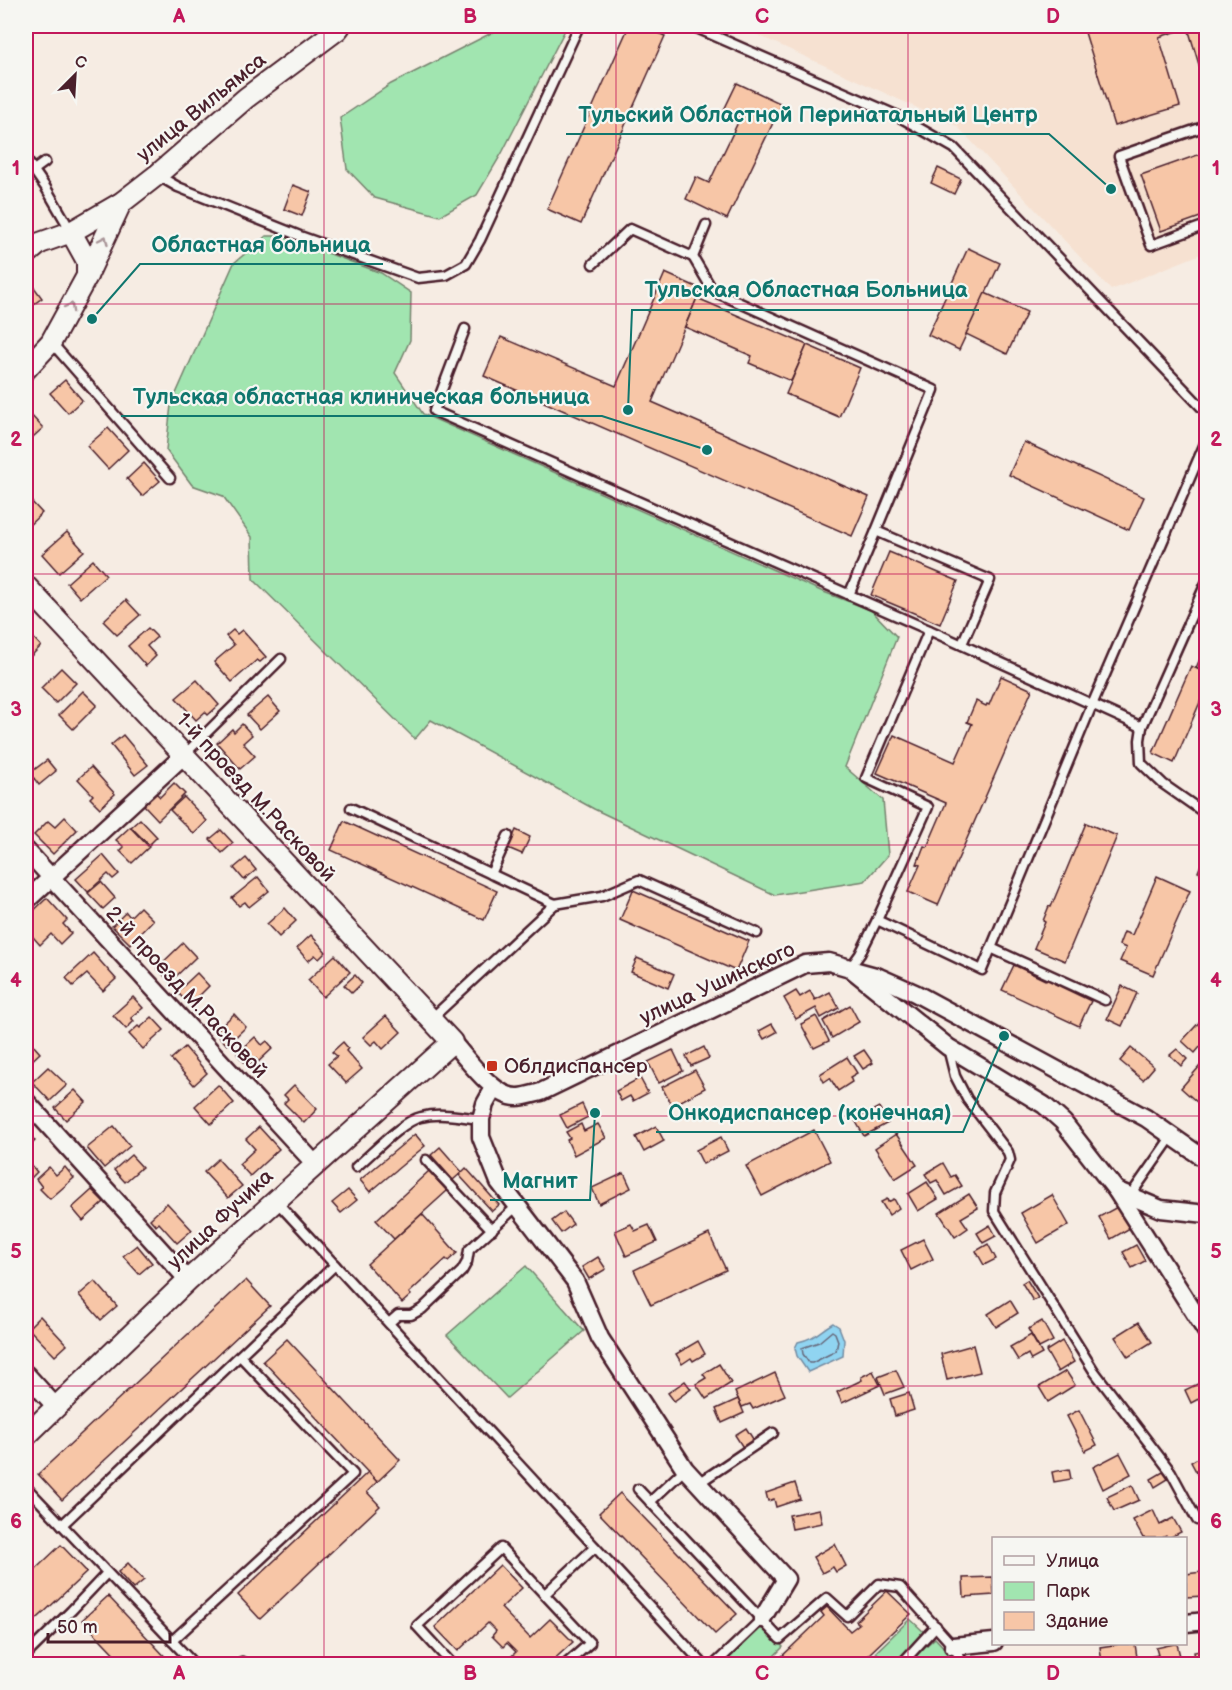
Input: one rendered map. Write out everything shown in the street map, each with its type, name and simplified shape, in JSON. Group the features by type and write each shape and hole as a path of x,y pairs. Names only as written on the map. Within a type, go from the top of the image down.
{"street":[{"name":"улица Вильямса","path":"26,255 40,243 71,232 121,203 246,98 340,26"},
{"name":"улица Вильямса","path":"26,369 51,342 87,276 121,203"},
{"path":"71,232 87,261 87,276"},
{"name":"1-й проезд М.Расковой","path":"26,586 452,1042"},
{"path":"26,901 184,755"},
{"name":"2-й проезд М.Расковой","path":"26,850 315,1164"},
{"name":"улица Ушинского","path":"494,1088 509,1096 518,1097 541,1092 805,964 829,962 850,968 948,1047 1050,1111 1063,1122 1123,1193 1206,1331"},
{"path":"850,968 879,977 915,993 1146,1118 1206,1160"},
{"path":"452,1042 494,1088 485,1104 481,1119 481,1137 499,1182 575,1281 600,1338 685,1469 786,1580 762,1619"},
{"name":"улица Фучика","path":"26,1436 188,1280 452,1042"},
{"path":"26,1101 188,1280"},
{"path":"1123,1193 1161,1209 1206,1214"},
{"path":"26,1374 56,1407"},
{"path":"1187,1623 1206,1621"},
{"path":"953,1646 992,1642"}],"lane":[{"path":"157,175 178,187 290,233 418,278 446,275 466,264 480,240 579,26"},
{"path":"692,26 898,116 954,148 1206,412"},
{"path":"1206,126 1119,156 1151,245 1206,225"},
{"path":"26,159 71,232"},
{"path":"34,170 45,162"},
{"path":"693,258 706,225"},
{"path":"592,264 630,230 693,258 713,291 934,390 849,595"},
{"path":"465,329 434,411 962,644 1142,727"},
{"path":"51,342 170,478"},
{"path":"877,920 982,970 1092,705 1206,441"},
{"path":"876,531 990,580 962,644"},
{"path":"1206,583 1142,727 1140,740 1141,763 1162,784 1206,814"},
{"path":"850,968 860,954 877,920 928,807 866,778 929,630"},
{"path":"184,755 281,659"},
{"path":"351,808 555,904"},
{"path":"490,874 508,836"},
{"path":"431,1019 555,904 602,896 639,880 757,933"},
{"path":"991,948 1105,1000"},
{"path":"948,1047 955,1076 967,1099 1008,1152 1010,1160 995,1193 994,1211 1094,1371 1171,1472 1197,1520"},
{"path":"356,1167 410,1120 439,1115 481,1119"},
{"path":"1123,1193 1172,1136"},
{"path":"426,1160 492,1230"},
{"path":"276,1200 595,1547 698,1663"},
{"path":"388,1323 398,1315 411,1315 422,1309 462,1271 467,1262 469,1250 518,1206"},
{"path":"62,1525 335,1265"},
{"path":"172,1641 353,1474 240,1356"},
{"path":"699,1484 773,1434"},
{"path":"650,1502 685,1469"},
{"path":"26,1487 194,1665"},
{"path":"638,1489 780,1639 827,1598 847,1616 879,1584 900,1587 953,1646 964,1665"},
{"path":"545,1594 595,1547"},
{"path":"453,1665 417,1626 501,1548 590,1643 566,1665"},
{"path":"26,1654 107,1573"},
{"path":"715,1665 762,1619"},
{"path":"903,1665 904,1661 936,1626"},
{"path":"240,1665 242,1662 245,1665"}],"shaded area":[{"path":"738,26 1206,26 1206,252 1111,290 957,126"}],"green space":[{"path":"505,26 567,26 502,153 477,195 440,216 375,198 347,169 340,118 391,84"},
{"path":"266,236 282,236 381,273 411,293 410,340 395,373 423,414 821,591 871,610 897,637 845,767 883,800 888,855 865,881 775,895 594,809 431,720 415,739 253,579 252,537 223,496 192,485 166,450 171,405 234,263"},
{"path":"526,1266 584,1331 507,1398 447,1335"},
{"path":"910,1619 925,1633 903,1656 899,1664 891,1664 876,1652"},
{"path":"761,1624 783,1647 770,1660 774,1664 718,1664"},
{"path":"935,1638 959,1664 908,1664 909,1661"}],"water":[{"path":"833,1323 839,1327 844,1340 843,1356 808,1372 797,1356 795,1348 798,1342 813,1336"}],"building":[{"path":"629,26 641,26 665,36 581,224 547,209"},
{"path":"1083,26 1206,26 1206,88 1188,28 1159,37 1180,106 1114,126"},
{"path":"737,83 782,104 727,219 686,199 696,177 709,183 740,118 724,110"},
{"path":"1206,152 1206,215 1161,231 1141,175"},
{"path":"938,168 961,179 954,194 931,183"},
{"path":"293,185 311,192 302,216 284,209"},
{"path":"968,248 1000,263 959,350 928,335"},
{"path":"665,273 701,289 652,402 869,497 852,536 484,376 501,337 616,386"},
{"path":"31,283 42,298 26,310 26,288"},
{"path":"985,293 1027,312 1007,354 966,334"},
{"path":"697,298 807,345 791,381 749,363 752,356 685,327"},
{"path":"807,345 860,368 839,417 786,394"},
{"path":"65,380 82,400 68,413 50,393"},
{"path":"28,412 43,428 26,443 26,414"},
{"path":"108,428 128,450 108,469 87,446"},
{"path":"1024,442 1144,497 1129,530 1009,475"},
{"path":"144,463 160,481 142,496 127,479"},
{"path":"30,500 42,513 26,528 26,505"},
{"path":"67,532 84,551 59,573 42,554"},
{"path":"889,552 958,581 940,624 871,595"},
{"path":"93,560 106,575 80,598 67,583"},
{"path":"126,600 140,615 117,635 103,621"},
{"path":"148,628 157,637 147,646 156,656 146,666 128,646"},
{"path":"26,630 41,646 26,661"},
{"path":"233,630 237,634 242,630 266,657 260,662 257,660 232,682 214,662 234,645 226,636"},
{"path":"1206,645 1206,673 1196,668"},
{"path":"1191,666 1206,673 1206,688 1174,763 1153,753"},
{"path":"61,668 76,683 56,703 41,688"},
{"path":"1001,676 1032,690 938,905 908,892 920,865 917,864 924,846 927,847 946,803 877,773 894,735 955,762 972,724 967,722 976,701 986,706 989,705"},
{"path":"197,680 219,705 208,715 205,712 196,720 176,698"},
{"path":"83,691 97,705 73,729 59,715"},
{"path":"268,697 280,711 260,729 247,715"},
{"path":"242,724 252,735 243,743 255,756 240,769 217,743 232,729 234,732"},
{"path":"123,735 148,765 135,775 111,745"},
{"path":"47,760 56,771 39,785 30,773"},
{"path":"91,767 115,794 100,808 90,798 93,795 78,779"},
{"path":"174,783 185,794 158,820 144,805 156,793 160,797"},
{"path":"184,797 207,821 194,834 170,810"},
{"path":"65,817 77,830 53,854 34,835 48,821 55,827"},
{"path":"140,819 157,837 149,845 131,827"},
{"path":"344,821 497,891 484,920 331,850"},
{"path":"1086,823 1117,836 1065,961 1034,948 1049,906 1051,907"},
{"path":"130,827 149,847 132,863 120,851 124,847 116,840"},
{"path":"221,830 233,843 222,853 210,839"},
{"path":"516,830 530,837 522,854 508,848"},
{"path":"1206,852 1206,876 1198,872"},
{"path":"103,855 119,874 113,879 108,874 88,892 76,879"},
{"path":"246,858 256,870 244,880 234,868"},
{"path":"1157,876 1190,891 1153,975 1120,961 1126,948 1119,945 1124,932 1132,935"},
{"path":"258,877 269,891 249,907 245,902 239,906 232,898"},
{"path":"101,882 115,898 103,909 88,893"},
{"path":"633,890 749,941 736,971 620,920"},
{"path":"47,898 67,920 63,924 71,933 60,944 51,934 40,945 26,929 26,918"},
{"path":"140,907 153,920 130,944 112,926 126,912 130,917"},
{"path":"285,908 296,921 279,937 267,924"},
{"path":"311,935 326,952 319,959 315,955 308,961 297,948"},
{"path":"183,943 196,957 170,982 157,968"},
{"path":"93,953 116,979 103,991 87,974 73,986 66,978"},
{"path":"335,955 350,972 323,997 308,980"},
{"path":"637,958 674,974 668,988 631,972"},
{"path":"1014,965 1045,980 1046,976 1057,981 1055,984 1091,1001 1079,1026 1002,990"},
{"path":"197,973 209,986 190,1005 177,992"},
{"path":"355,975 362,983 352,993 344,985"},
{"path":"1122,986 1137,993 1122,1026 1107,1019"},
{"path":"796,991 800,997 810,991 815,1000 830,992 839,1008 821,1018 816,1008 796,1019 784,998"},
{"path":"133,997 143,1008 131,1018 134,1021 126,1029 113,1015"},
{"path":"850,1005 859,1022 832,1038 823,1021"},
{"path":"234,1014 246,1027 227,1045 215,1032"},
{"path":"1206,1015 1206,1040 1195,1053 1182,1041"},
{"path":"386,1016 401,1032 383,1049 376,1041 371,1045 363,1037"},
{"path":"816,1016 829,1041 814,1048 801,1024"},
{"path":"152,1017 164,1030 143,1049 129,1034"},
{"path":"772,1024 777,1032 764,1039 759,1031"},
{"path":"26,1037 40,1053 26,1066"},
{"path":"255,1037 262,1045 267,1041 273,1048 258,1062 256,1059 248,1066 237,1054"},
{"path":"343,1042 348,1048 346,1051 362,1069 346,1083 328,1064 337,1056 332,1052"},
{"path":"185,1047 207,1073 194,1085 171,1059"},
{"path":"704,1047 709,1058 691,1066 686,1056"},
{"path":"1131,1048 1154,1067 1143,1080 1120,1061"},
{"path":"1177,1049 1187,1059 1181,1066 1170,1055"},
{"path":"673,1050 683,1071 659,1083 648,1062"},
{"path":"864,1050 873,1063 863,1069 854,1056"},
{"path":"847,1057 857,1073 850,1077 852,1082 838,1091 830,1078 824,1082 820,1074"},
{"path":"1206,1059 1206,1110 1181,1088"},
{"path":"48,1067 67,1085 50,1101 32,1082"},
{"path":"695,1070 705,1088 672,1106 662,1087"},
{"path":"640,1078 648,1093 633,1101 630,1096 621,1101 616,1091"},
{"path":"218,1085 234,1103 211,1124 195,1106"},
{"path":"294,1085 317,1109 304,1123 284,1103 288,1099 284,1095"},
{"path":"75,1090 86,1102 66,1120 55,1108"},
{"path":"582,1104 588,1117 567,1128 560,1115"},
{"path":"879,1107 888,1123 864,1136 855,1120"},
{"path":"581,1124 584,1131 598,1124 606,1138 574,1155 567,1140 570,1138 566,1132"},
{"path":"114,1126 130,1146 104,1168 87,1148"},
{"path":"656,1126 664,1141 644,1152 636,1137"},
{"path":"259,1127 279,1149 250,1176 239,1164 255,1149 246,1139"},
{"path":"26,1130 35,1141 26,1150"},
{"path":"814,1130 830,1161 762,1196 746,1166"},
{"path":"415,1134 425,1146 370,1192 360,1180"},
{"path":"896,1134 917,1165 895,1179 875,1148"},
{"path":"721,1137 728,1151 703,1164 696,1150"},
{"path":"440,1147 462,1172 453,1180 431,1155"},
{"path":"131,1155 142,1167 125,1182 114,1170"},
{"path":"218,1159 242,1186 228,1198 204,1172"},
{"path":"28,1162 37,1172 26,1183 26,1164"},
{"path":"943,1163 951,1177 955,1175 962,1186 946,1195 937,1180 931,1183 925,1174"},
{"path":"49,1167 56,1175 65,1167 74,1178 50,1199 40,1189 42,1187 36,1179"},
{"path":"466,1168 499,1205 492,1211 459,1175"},
{"path":"429,1171 447,1191 394,1239 376,1220"},
{"path":"624,1173 631,1188 599,1204 592,1188"},
{"path":"927,1182 938,1199 918,1211 908,1194"},
{"path":"92,1190 104,1202 83,1221 72,1208"},
{"path":"348,1190 357,1200 341,1213 332,1203"},
{"path":"969,1194 978,1208 961,1218 968,1228 955,1237 939,1213"},
{"path":"1052,1195 1069,1225 1038,1243 1021,1213"},
{"path":"887,1199 888,1202 894,1199 899,1208 889,1215 881,1202"},
{"path":"167,1203 192,1230 177,1243 159,1223 156,1226 150,1219"},
{"path":"1119,1206 1130,1228 1111,1239 1099,1217"},
{"path":"564,1212 573,1224 561,1233 552,1221"},
{"path":"422,1214 457,1253 448,1261 446,1259 409,1293 411,1295 402,1303 367,1264"},
{"path":"631,1224 635,1231 649,1225 657,1242 626,1256 615,1231"},
{"path":"990,1225 996,1236 983,1243 977,1233"},
{"path":"709,1234 726,1270 651,1305 634,1270"},
{"path":"923,1239 933,1259 911,1270 901,1250"},
{"path":"988,1244 996,1259 984,1265 976,1251"},
{"path":"137,1245 152,1263 139,1274 123,1256"},
{"path":"1136,1245 1145,1261 1132,1268 1123,1252"},
{"path":"598,1257 606,1269 589,1279 582,1267"},
{"path":"246,1280 270,1306 62,1500 38,1474"},
{"path":"1027,1280 1038,1298 1033,1301 1022,1283"},
{"path":"95,1281 117,1306 101,1320 79,1295"},
{"path":"1010,1300 1018,1313 996,1327 988,1314"},
{"path":"40,1316 67,1345 55,1356 28,1328"},
{"path":"1042,1321 1053,1341 1039,1348 1028,1329"},
{"path":"1139,1322 1152,1342 1128,1357 1115,1337"},
{"path":"1031,1335 1042,1354 1031,1360 1028,1354 1018,1360 1010,1347"},
{"path":"287,1339 400,1460 377,1482 263,1361"},
{"path":"698,1341 705,1354 693,1361 691,1358 682,1364 676,1354"},
{"path":"1062,1341 1074,1362 1058,1372 1046,1351"},
{"path":"973,1345 980,1372 947,1380 941,1354"},
{"path":"719,1364 731,1383 706,1399 696,1384 706,1378 703,1374"},
{"path":"896,1370 904,1387 885,1394 878,1377"},
{"path":"873,1371 880,1385 842,1403 837,1392 862,1380 861,1377"},
{"path":"1066,1371 1075,1385 1048,1402 1039,1387"},
{"path":"775,1373 785,1395 753,1409 750,1404 742,1407 735,1392"},
{"path":"1206,1380 1206,1395 1191,1403 1185,1390"},
{"path":"685,1381 691,1389 674,1401 668,1393"},
{"path":"909,1393 914,1410 895,1416 890,1399"},
{"path":"738,1399 744,1413 722,1423 716,1409"},
{"path":"1079,1410 1097,1445 1085,1451 1067,1416"},
{"path":"746,1428 755,1442 744,1449 735,1435"},
{"path":"1120,1453 1131,1474 1103,1489 1093,1467"},
{"path":"1206,1453 1206,1490 1191,1462"},
{"path":"1069,1469 1071,1479 1054,1482 1052,1472"},
{"path":"368,1472 377,1482 367,1492 380,1506 260,1619 238,1595"},
{"path":"1163,1472 1168,1479 1155,1487 1151,1479"},
{"path":"795,1483 800,1499 776,1507 774,1499 768,1501 766,1493"},
{"path":"1132,1485 1139,1500 1114,1511 1107,1497"},
{"path":"620,1493 737,1614 715,1634 599,1513"},
{"path":"819,1509 822,1523 792,1529 789,1515"},
{"path":"1153,1510 1160,1525 1173,1518 1181,1532 1171,1537 1142,1537 1133,1520"},
{"path":"835,1544 846,1566 836,1572 833,1567 822,1573 813,1557"},
{"path":"61,1545 87,1572 26,1629 26,1578"},
{"path":"128,1563 144,1580 133,1589 118,1572"},
{"path":"500,1565 522,1588 501,1608 530,1638 550,1619 573,1642 549,1664 503,1664 516,1652 507,1643 503,1647 492,1636 496,1631 488,1623 458,1651 435,1627"},
{"path":"1202,1572 1204,1596 1187,1597 1187,1574"},
{"path":"992,1577 992,1595 964,1597 963,1578"},
{"path":"887,1591 911,1614 869,1654 878,1664 836,1664 831,1658 824,1664 779,1664 776,1662 824,1616 821,1612 827,1607 850,1631 859,1624 856,1621"},
{"path":"108,1596 172,1664 124,1664 82,1620"},
{"path":"1135,1645 1138,1664 1102,1664 1100,1647"},
{"path":"1177,1645 1182,1664 1151,1664 1149,1657 1158,1655 1156,1648"},
{"path":"1206,1650 1206,1664 1196,1664 1194,1652"}],"place":[{"name":"Тульский Областной Перинатальный Центр","path":"1111,189"},
{"name":"Областная больница","path":"92,319"},
{"name":"Тульская Областная Больница","path":"628,410"},
{"name":"Тульская областная клиническая больница","path":"707,450"},
{"name":"Онкодиспансер (конечная)","path":"1004,1036"},
{"name":"Облдиспансер","path":"492,1066"},
{"name":"Магнит","path":"595,1113"}]}
